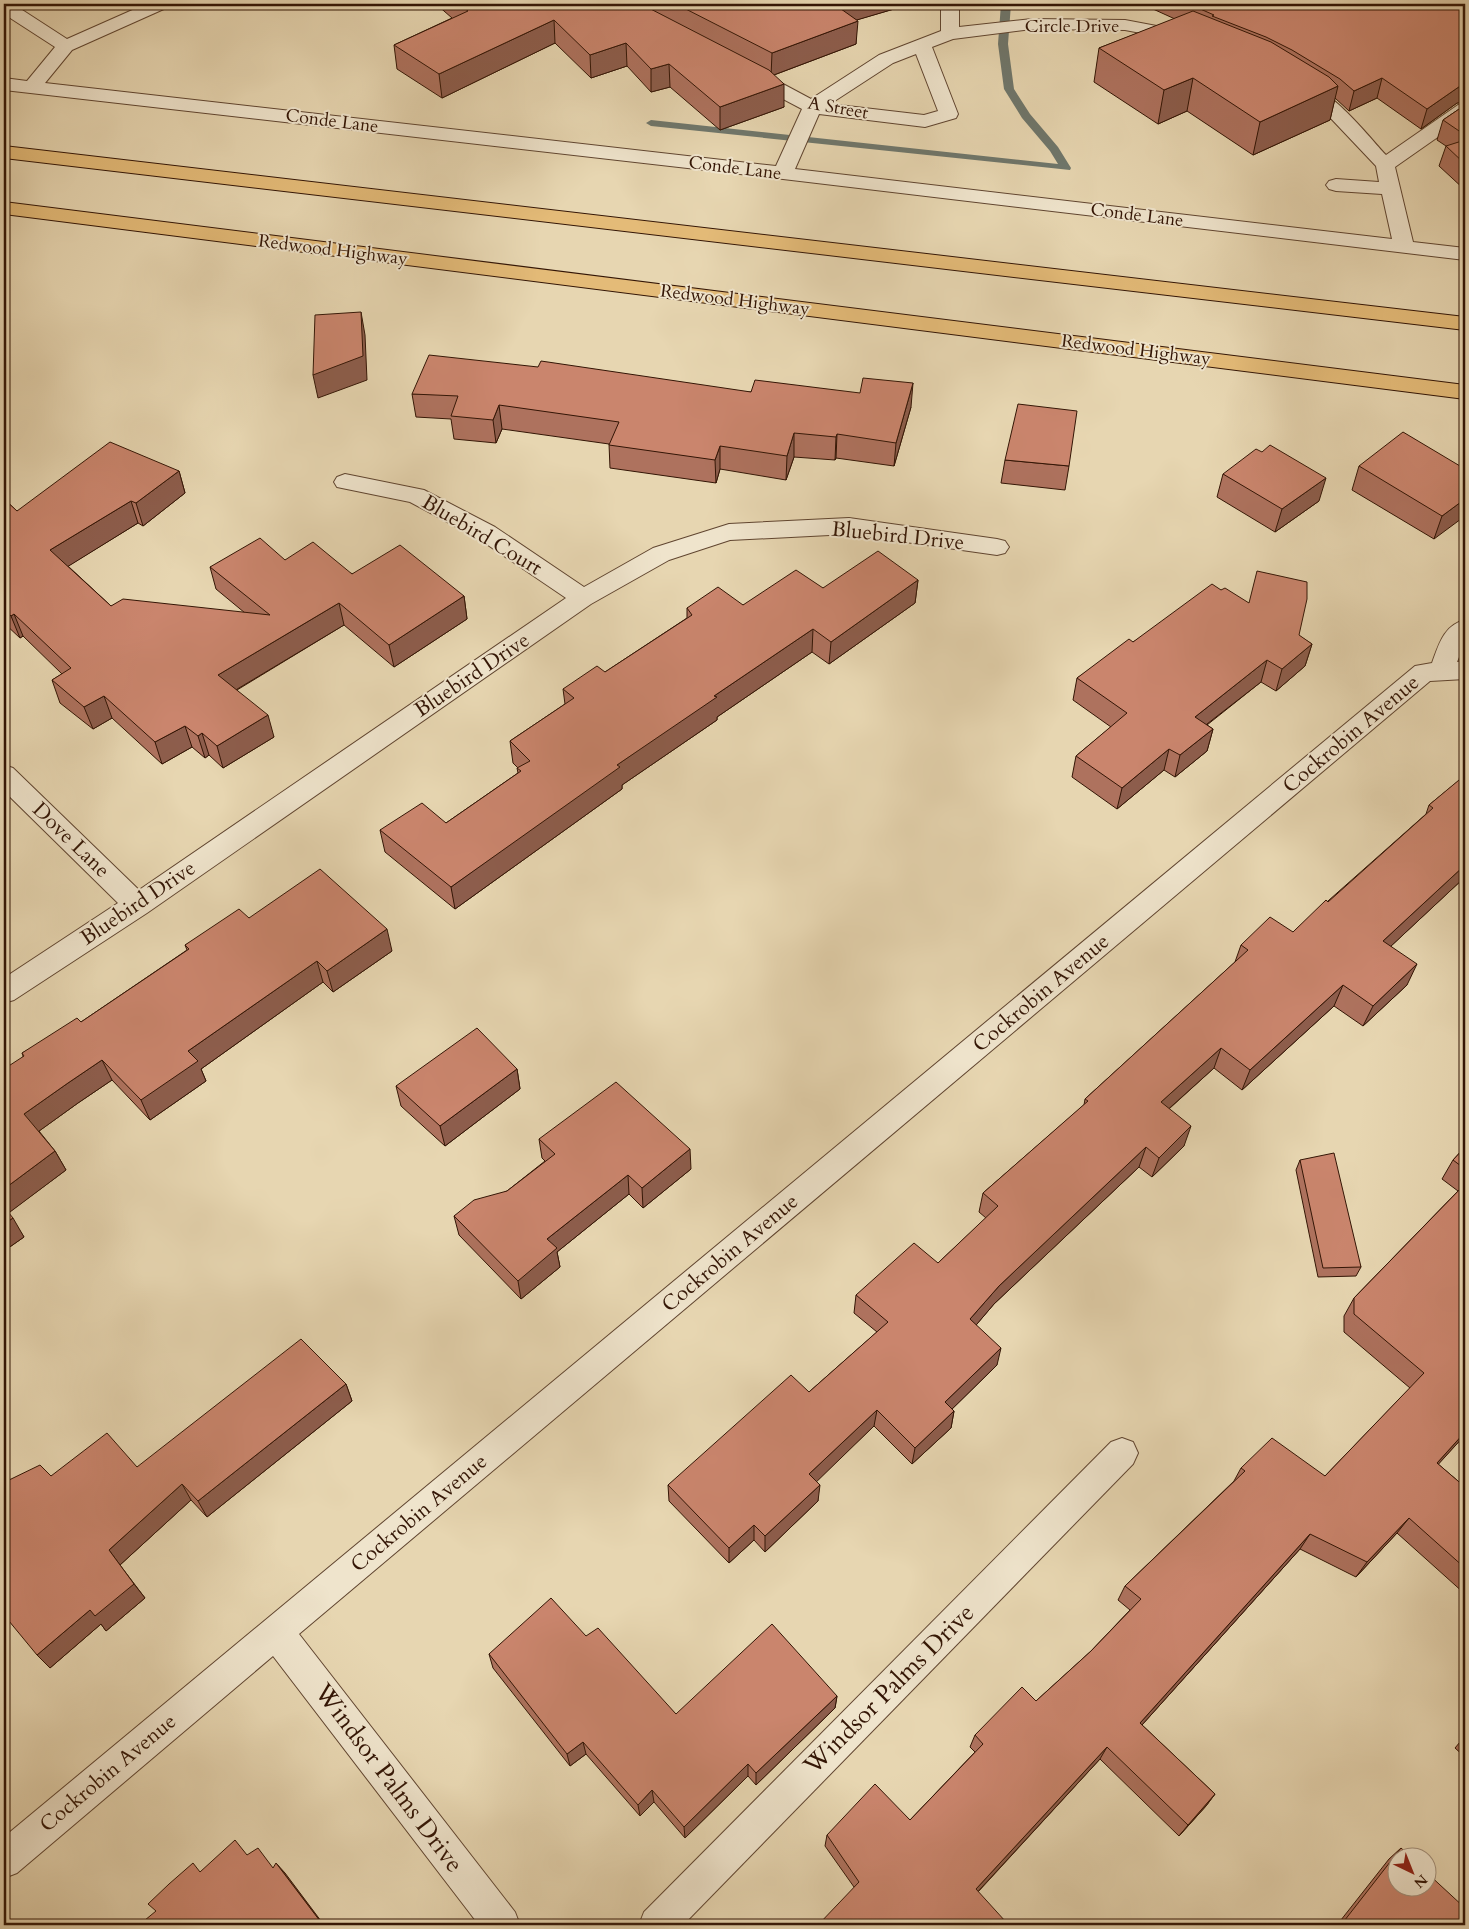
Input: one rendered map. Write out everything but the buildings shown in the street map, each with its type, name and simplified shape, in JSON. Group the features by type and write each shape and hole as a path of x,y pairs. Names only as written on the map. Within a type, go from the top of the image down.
{"highway":[{"path":"4,152 1465,324"},
{"name":"Redwood Highway","path":"4,208 1465,392"}],"street":[{"path":"32,87 66,46 160,4"},
{"path":"950,4 950,34"},
{"path":"4,6 66,46"},
{"name":"Circle Drive","path":"812,107 886,59 950,34 1032,24 1125,25 1200,39"},
{"name":"A Street","path":"735,66 812,107 925,120 950,114 922,45"},
{"path":"1288,80 1329,104 1386,165 1404,247"},
{"name":"Conde Lane","path":"4,84 783,173 1465,254"},
{"path":"783,173 812,107"},
{"path":"1386,165 1465,109"},
{"path":"1336,185 1391,189"},
{"name":"Bluebird Court","path":"345,482 416,495 487,533 583,598"},
{"name":"Bluebird Drive","path":"4,992 137,905 583,598 661,554 730,532 849,526 997,547"},
{"path":"1454,670 1452,640 1465,628"},
{"name":"Cockrobin Avenue","path":"4,1860 1424,672 1454,670"},
{"name":"Dove Lane","path":"4,775 137,905"},
{"name":"Windsor Palms Drive","path":"657,1925 1122,1453"},
{"name":"Windsor Palms Drive","path":"276,1632 502,1925"}],"waterway":[{"path":"651,123 1066,168 1054,149 1026,116 1009,89 1003,44 1006,4"}]}
